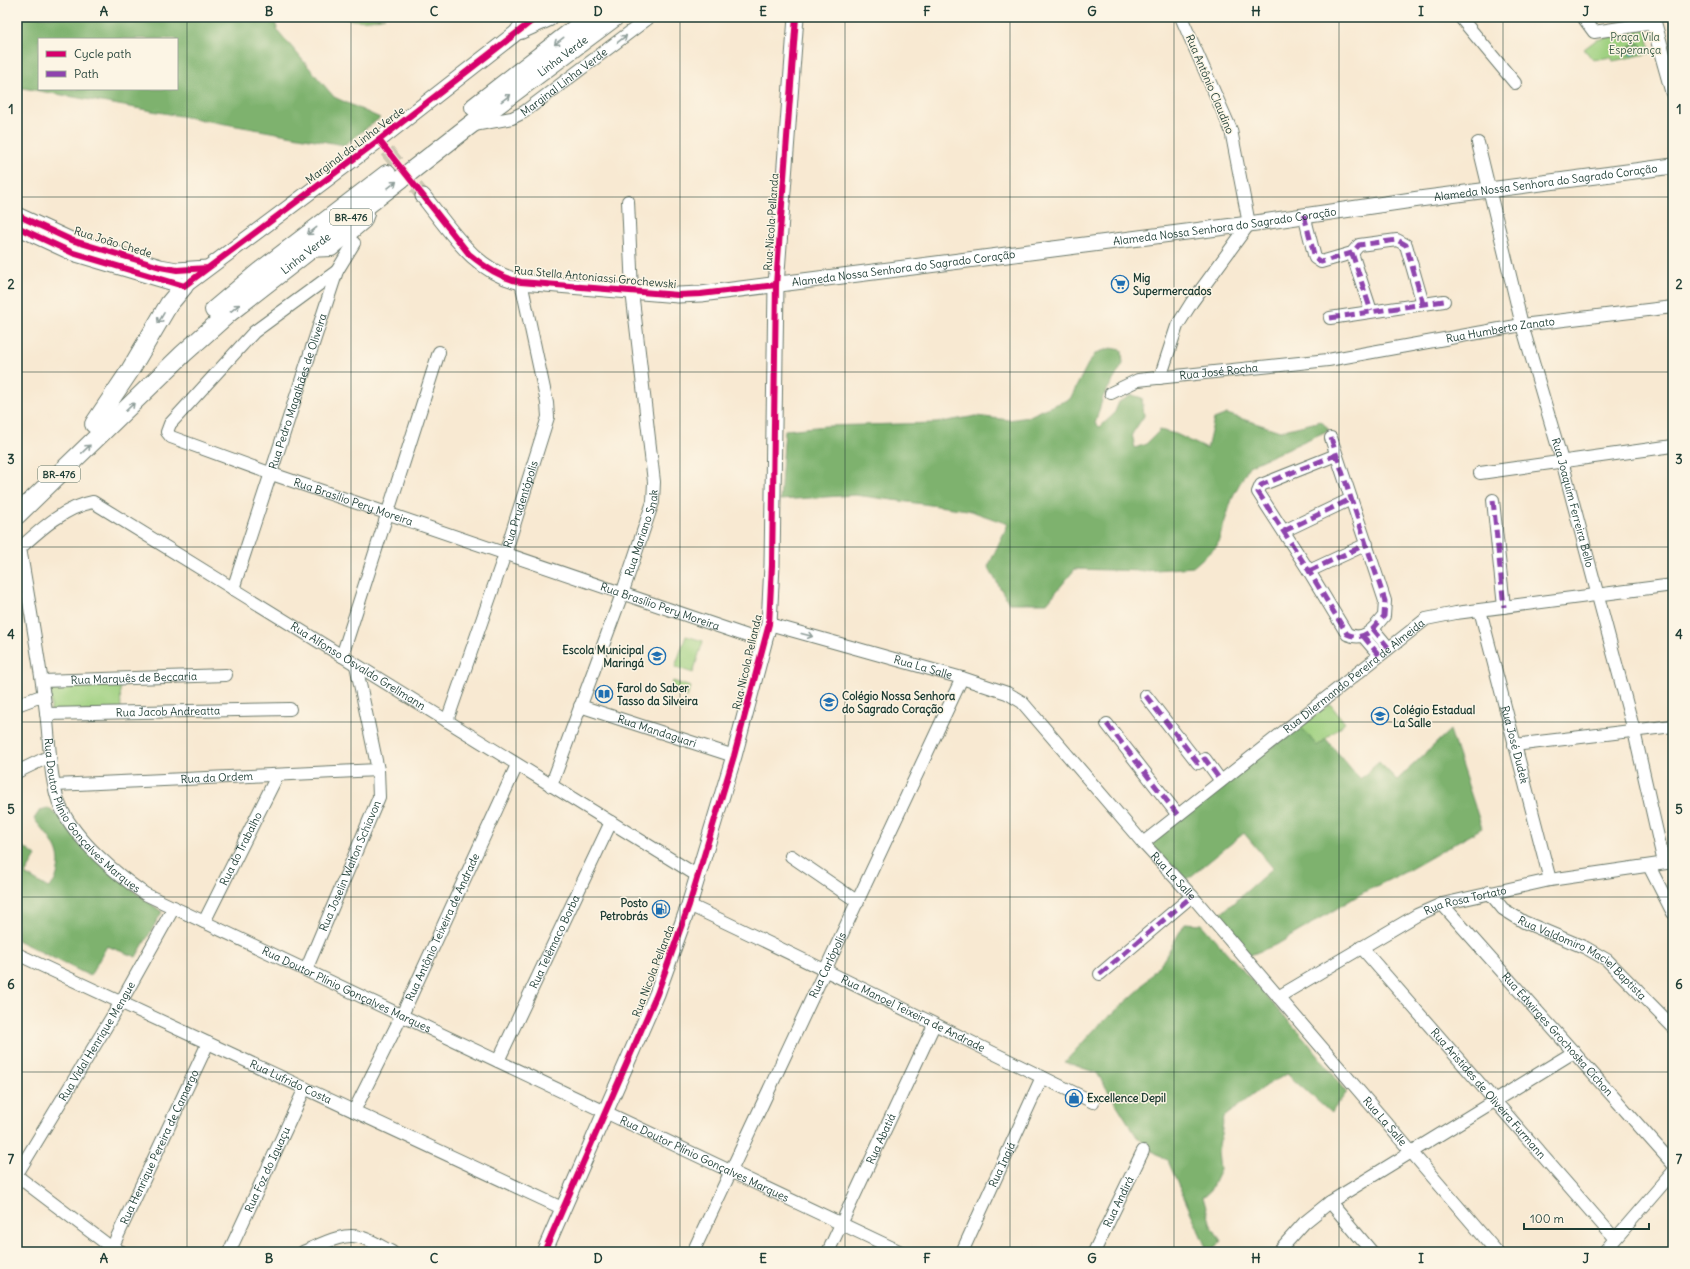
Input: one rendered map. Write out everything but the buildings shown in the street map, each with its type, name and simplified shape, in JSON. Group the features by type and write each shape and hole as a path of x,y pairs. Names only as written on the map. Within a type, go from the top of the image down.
{"highway":[{"path":"520,30 549,17"},
{"name":"Linha Verde","path":"17,498 204,320 240,288 590,17"},
{"name":"Linha Verde","path":"17,515 205,334 366,205 468,126 614,17"},
{"path":"94,424 129,372 169,304 184,286"}],"main road":[{"name":"Marginal da Linha Verde","path":"184,286 383,145 537,17"},
{"name":"Rua Nicola Pellanda","path":"544,1252 564,1209 656,994 689,905 734,756 769,624 772,565 776,285 796,17"},
{"path":"1652,20 1673,92"},
{"name":"Alameda Nossa Senhora do Sagrado Coração","path":"776,285 1249,224 1304,215 1673,166"},
{"name":"Rua Stella Antoniassi Grochewski","path":"423,196 469,254 483,266 507,279 521,282 632,291 701,294 776,285"},
{"name":"Rua João Chede","path":"17,214 71,240 160,267 177,270 208,268"},
{"name":"Rua João Chede","path":"17,227 73,253 184,286"}],"street":[{"name":"Marginal Linha Verde","path":"468,126 512,118 524,112 650,17"},
{"name":"Rua Antônio Claudino","path":"1181,17 1231,130 1249,224"},
{"path":"1460,17 1515,84"},
{"path":"1583,17 1594,32 1652,20"},
{"name":"Rua Joaquim Ferreira Bello","path":"1478,143 1522,325 1562,461 1669,863"},
{"name":"Rua Mariano Snak","path":"551,786 622,594 653,502 654,482 632,291 628,201"},
{"path":"306,252 332,250 348,238 367,218 366,205"},
{"path":"1304,215 1315,258 1321,262 1352,253 1359,245 1397,240 1406,245 1423,304"},
{"path":"1160,378 1177,326 1192,302 1249,224"},
{"name":"Rua Pedro Magalhães de Oliveira","path":"233,589 272,474 337,271 354,244 348,238"},
{"path":"1352,253 1371,311"},
{"name":"Rua Brasílio Pery Moreira","path":"337,271 254,332 179,412 170,424 168,432 171,437 387,514 765,642"},
{"name":"Rua Prudentópolis","path":"447,721 505,554 548,417 547,403 521,282"},
{"path":"1330,318 1444,301"},
{"name":"Rua Humberto Zanato","path":"1328,360 1522,325 1673,307"},
{"path":"342,656 439,352"},
{"name":"Rua José Rocha","path":"1112,393 1138,380 1328,360"},
{"path":"1331,438 1385,601 1384,616 1373,629 1363,636 1356,638 1347,634 1284,531 1258,492 1258,488 1261,485 1336,455"},
{"path":"1480,473 1673,446"},
{"path":"1284,531 1351,498"},
{"path":"1493,500 1504,607"},
{"name":"Rua Alfonso Osvaldo Grellmann","path":"18,546 42,528 79,505 93,502 698,876"},
{"path":"1309,571 1367,544"},
{"name":"Rua Doutor Plínio Gonçalves Marques","path":"18,546 42,681 50,756 55,786 61,807 71,825 117,875 145,894 901,1252"},
{"name":"Rua Dilermando Pereira de Almeida","path":"1143,843 1383,651 1426,619 1480,610 1673,585"},
{"name":"Rua José Dudek","path":"1480,610 1550,880"},
{"name":"Rua La Salle","path":"769,624 962,678 1008,693 1022,702 1143,843 1192,896 1497,1252"},
{"path":"1373,629 1383,651"},
{"path":"1363,636 1383,651"},
{"name":"Rua Joselin Walton Schiavon","path":"306,970 379,797 378,770 356,665"},
{"name":"Rua Marquês de Beccaria","path":"42,681 226,674"},
{"name":"Rua Carlópolis","path":"693,1252 962,678"},
{"path":"17,704 44,695"},
{"path":"1146,696 1198,763 1205,759 1221,781"},
{"name":"Rua Mandaguari","path":"580,706 734,756"},
{"name":"Rua Jacob Andreatta","path":"46,714 290,709"},
{"path":"1107,724 1178,815"},
{"path":"1514,745 1673,726"},
{"path":"17,772 50,756"},
{"name":"Rua Antônio Teixeira de Andrade","path":"354,1111 402,1015 517,765"},
{"name":"Rua da Ordem","path":"55,786 378,770"},
{"name":"Rua do Trabalho","path":"204,922 277,776"},
{"name":"Rua Telêmaco Borba","path":"498,1061 611,822"},
{"path":"791,856 858,902"},
{"name":"Rua Rosa Tortato","path":"1278,997 1417,915 1442,904 1489,892 1550,880 1669,863"},
{"path":"1648,866 1673,913"},
{"name":"Rua Valdomiro Maciel Baptista","path":"1489,892 1503,909 1524,922 1586,948 1607,960 1673,1027"},
{"path":"1100,974 1192,896"},
{"name":"Rua Edwirges Grochoska Cichon","path":"1442,904 1673,1164"},
{"name":"Rua Manoel Teixeira de Andrade","path":"689,905 826,969 934,1025 1092,1102"},
{"name":"Rua Vidal Henrique Mengue","path":"17,1175 121,1002 174,907"},
{"name":"Rua Aristides de Oliveira Furmann","path":"1361,947 1615,1239"},
{"name":"Rua Lufrido Costa","path":"17,954 564,1209"},
{"name":"Rua Abatiá","path":"828,1252 934,1025"},
{"name":"Rua Henrique Pereira de Camargo","path":"115,1251 208,1043"},
{"path":"1278,1252 1304,1223 1330,1202 1574,1052"},
{"name":"Rua Inajá","path":"962,1252 1042,1077"},
{"name":"Rua Foz do Iguaçu","path":"229,1252 305,1088"},
{"name":"Rua Andirá","path":"1094,1252 1143,1151"},
{"path":"1604,1252 1673,1172"},
{"path":"17,1175 115,1251"},
{"path":"1330,1202 1372,1252"},
{"path":"303,1252 337,1238 348,1237 362,1237 392,1252"}],"green space":[{"path":"17,17 273,17 278,31 334,97 380,118 344,145 17,87"},
{"path":"339,17 385,17 351,20"},
{"name":"Praça Vila Esperança","path":"1646,29 1651,53 1613,61 1611,57 1593,60 1584,49 1596,40"},
{"path":"1639,43 1642,47 1640,53 1631,55 1627,54 1625,51 1627,47 1630,49 1631,45"},
{"path":"1111,348 1122,350 1123,364 1103,397 1095,424 1100,427 1114,414 1119,402 1132,395 1142,398 1144,416 1132,434 1135,448 1146,444 1160,430 1176,434 1207,449 1214,419 1227,414 1280,431 1321,421 1329,430 1249,466 1233,496 1217,546 1193,567 1144,571 1075,569 1047,603 1009,603 988,567 1008,524 968,510 855,495 780,500 785,430 826,426 936,423 976,416 1009,420 1028,417 1070,399 1088,364 1096,353"},
{"path":"686,636 703,641 693,673 675,667"},
{"path":"673,681 691,687 687,697 670,691"},
{"path":"120,684 121,710 51,712 51,685"},
{"path":"1330,704 1345,723 1317,746 1301,727"},
{"path":"1301,727 1317,746 1326,739 1360,779 1379,762 1397,780 1450,730 1482,828 1407,871 1364,892 1278,944 1248,956 1216,918 1273,868 1244,833 1184,882 1150,843 1253,760"},
{"path":"48,808 69,825 135,892 162,912 136,957 107,946 90,976 17,940 17,842 36,856 25,874 48,888 56,878 59,862 56,849 48,836 34,819 40,810"},
{"path":"1185,923 1201,924 1304,1038 1347,1092 1331,1113 1287,1074 1262,1088 1224,1117 1218,1152 1220,1170 1210,1191 1203,1197 1211,1225 1221,1241 1210,1252 1208,1252 1168,1161 1151,1150 1137,1137 1097,1073 1065,1062 1094,1030 1139,990 1164,959"}],"waterway":[{"path":"1632,53 1647,48"}],"tunnel":[{"path":"387,151 423,196"}],"marked path":[{"path":"1304,215 1315,258 1321,262 1352,253 1359,245 1397,240 1406,245 1423,304"},
{"path":"1352,253 1371,311"},
{"path":"1330,318 1444,301"},
{"path":"1331,438 1385,601 1384,616 1372,630 1359,636 1347,634 1309,571 1258,492 1261,485 1336,455"},
{"path":"1284,531 1351,499"},
{"path":"1493,500 1504,607"},
{"path":"1309,571 1367,544"},
{"path":"1373,629 1388,647"},
{"path":"1363,636 1379,655"},
{"path":"1146,696 1198,763 1205,759 1221,781"},
{"path":"1107,724 1178,815"},
{"path":"1100,974 1192,896"}],"cycle path":[{"path":"17,227 73,253 184,286 379,140 537,17"},
{"path":"544,1252 657,994 689,905 734,756 769,624 772,565 776,285 796,17"},
{"path":"379,140 469,254 487,268 507,278 521,282 678,295 701,294 776,285"},
{"path":"17,215 71,240 160,267 177,270 208,268"}],"place":[{"name":"Mig Supermercados","path":"1120,284"},
{"name":"Escola Municipal Maringá","path":"657,656"},
{"name":"Farol do Saber Tasso da Silveira","path":"604,694"},
{"name":"Colégio Nossa Senhora do Sagrado Coração","path":"829,702"},
{"name":"Colégio Estadual La Salle","path":"1380,716"},
{"name":"Posto Petrobrás","path":"661,909"},
{"name":"Excellence Depil","path":"1074,1098"}]}
